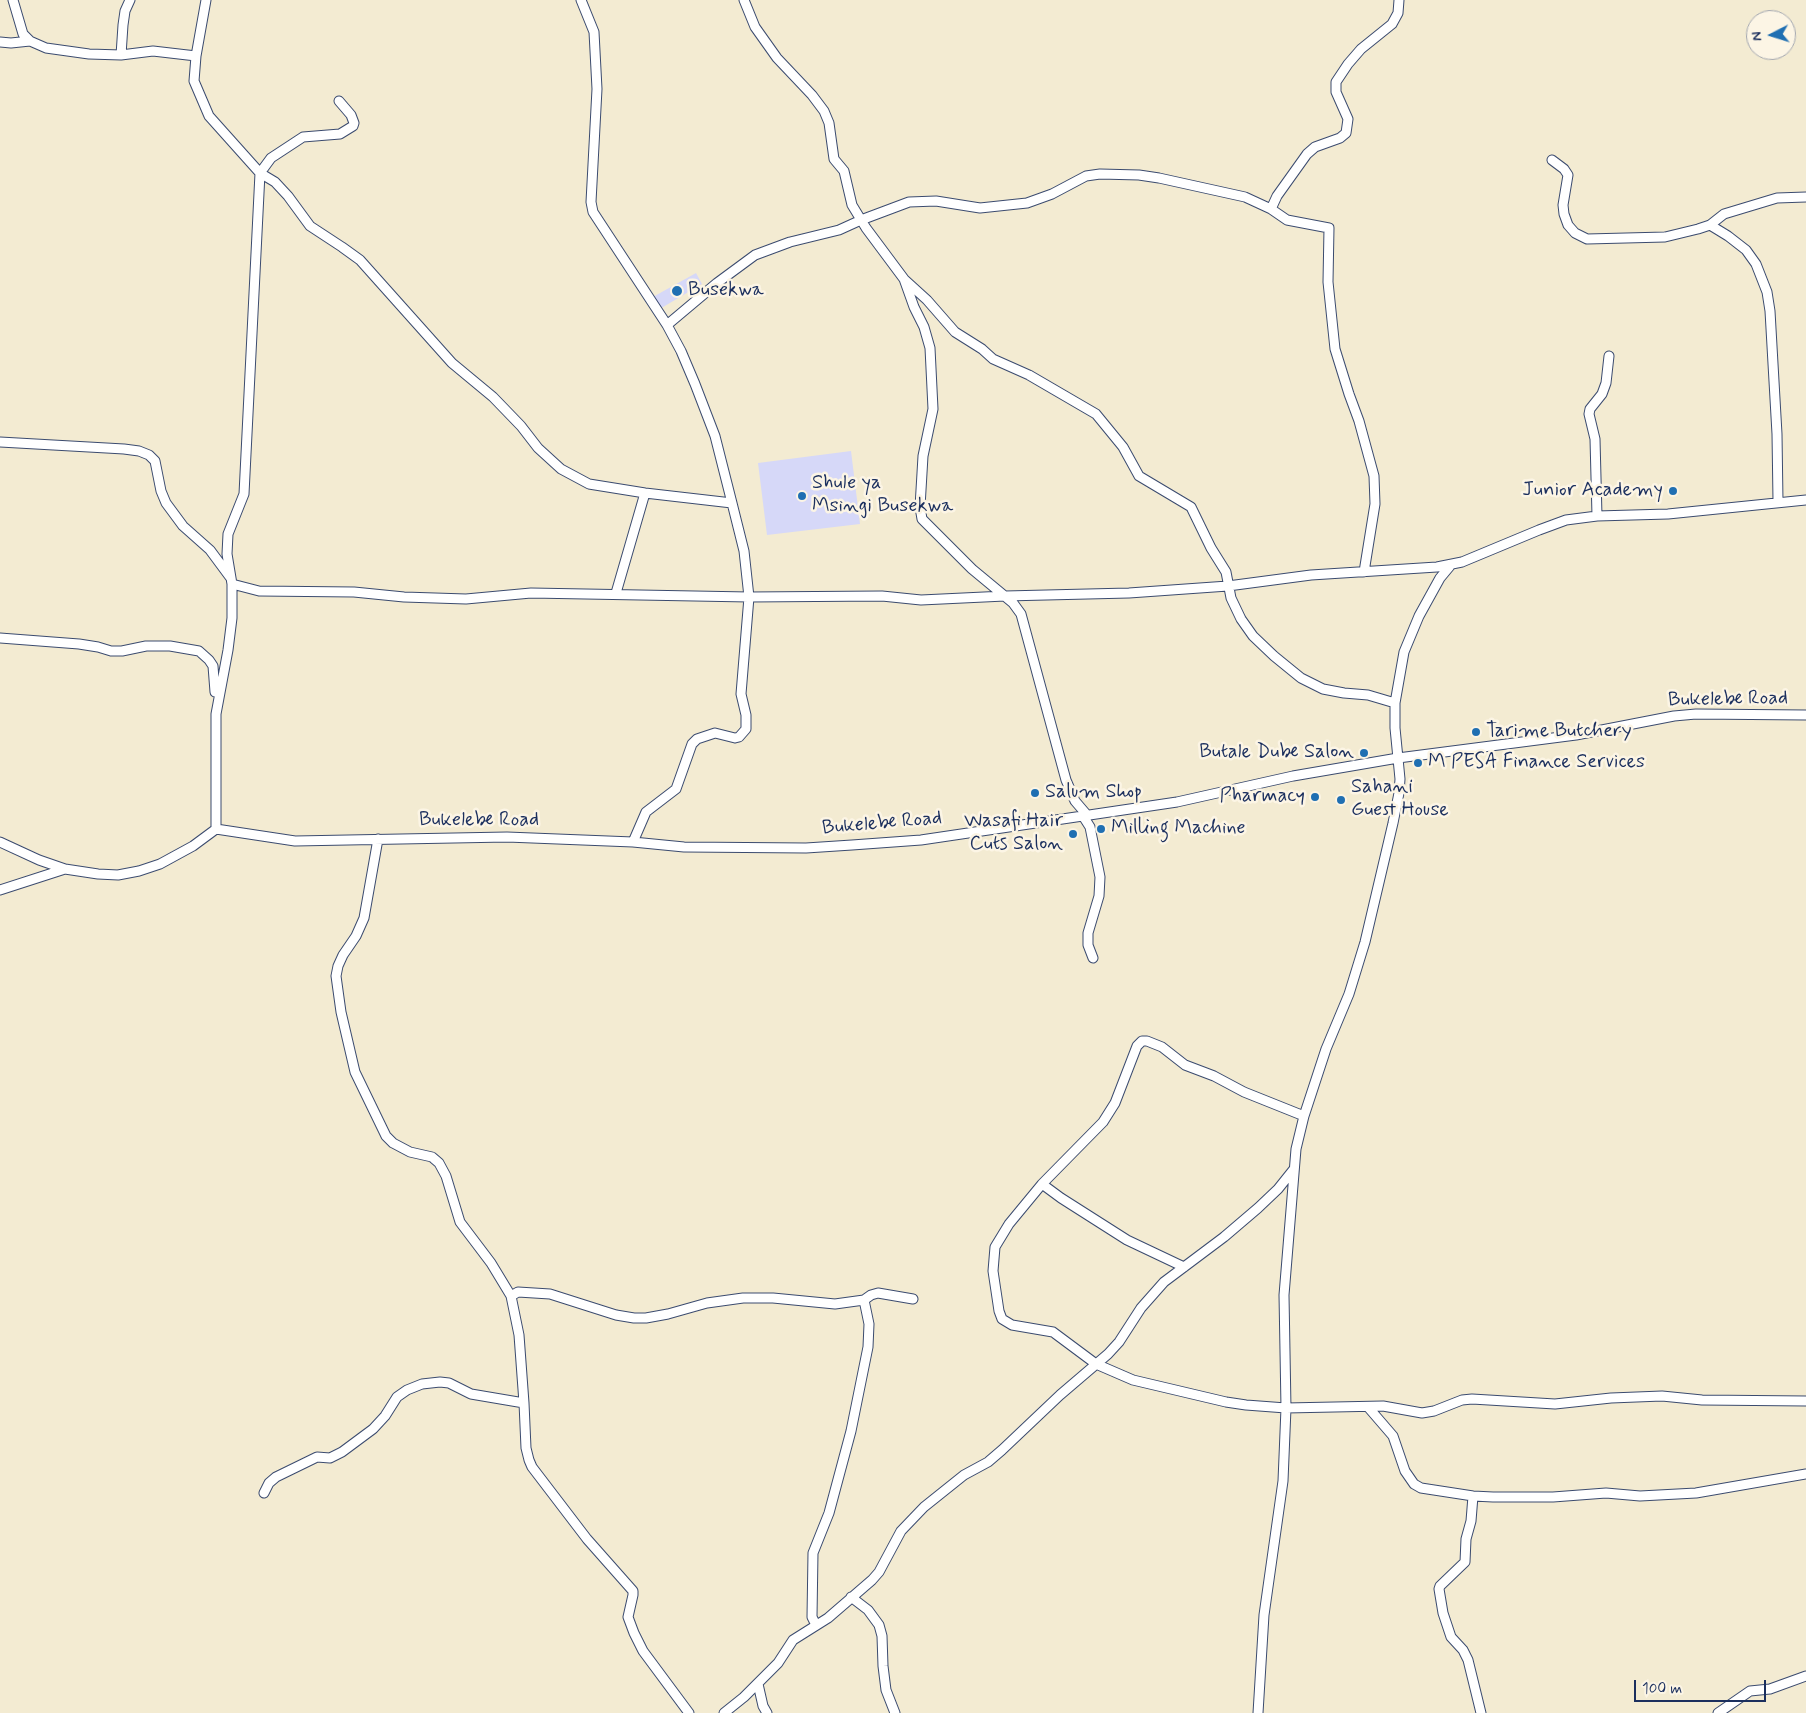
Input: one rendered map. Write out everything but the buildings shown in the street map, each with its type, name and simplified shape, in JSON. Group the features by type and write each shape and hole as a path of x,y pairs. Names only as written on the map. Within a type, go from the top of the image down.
{"street":[{"path":"13,0 23,34 30,41 46,48 89,54 121,55 152,51 196,56"},
{"path":"121,55 125,10 130,0"},
{"path":"206,0 196,56 194,81 209,116 260,173 275,182 282,189 310,226 360,260 452,363 493,397 521,426 538,448 561,469 589,484 645,493 732,503"},
{"path":"581,0 594,32 597,89 591,202 593,212 666,325 681,351 696,384 712,427 732,503 744,551 750,598 741,694 746,715 746,729 739,737 735,738 715,733 697,739 692,744 676,789 646,812 633,842"},
{"path":"744,0 755,27 777,58 812,95 824,111 829,123 834,160 844,171 852,204 861,220 904,279 928,300 955,332 997,362 1029,375 1096,414 1123,447 1139,476 1191,507 1226,572 1235,608 1253,636 1300,678 1332,691 1368,695 1395,702"},
{"path":"1271,208 1277,196 1307,154 1314,147 1340,138 1346,133 1348,119 1336,92 1336,82 1348,64 1361,50 1392,24 1398,13 1399,0"},
{"path":"0,42 30,41"},
{"path":"0,842 64,869 98,874 118,874 138,871 160,864 193,846 216,829 216,714 232,618 231,581 227,554 228,534 244,494 260,173 271,158 295,141 303,137 340,134 353,126 354,123 351,115 339,101"},
{"path":"1552,160 1568,174 1563,205 1564,214 1573,231 1583,238 1659,238 1710,225 1724,214 1777,198 1806,197"},
{"path":"666,325 755,256 790,242 839,230 897,206 922,201 936,201 980,208 1027,203 1052,194 1086,176 1100,174 1139,175 1229,192 1271,208 1287,220 1329,228 1328,282 1335,348 1359,421 1374,476 1375,504 1364,572"},
{"path":"1710,225 1746,250 1756,264 1767,292 1770,311 1777,434 1778,501"},
{"path":"904,279 926,332 930,348 933,409 923,456 920,508 922,519 972,569 1013,603 1021,614 1066,780 1090,827 1100,877 1100,888 1090,925 1088,941 1093,958"},
{"path":"1597,516 1595,439 1589,414 1590,409 1602,394 1606,382 1609,356"},
{"path":"0,442 124,449 139,451 149,455 155,461 161,490 166,503 183,526 210,550 231,581 259,591 354,592 404,597 466,598 530,593 616,593 750,598 882,596 922,600 1129,593 1228,586 1311,576 1450,566 1566,520 1597,516 1668,514 1778,501 1806,500"},
{"path":"616,593 645,493"},
{"path":"1258,1713 1264,1615 1283,1481 1286,1408 1284,1295 1294,1169 1304,1116 1326,1050 1349,994 1371,919 1398,799 1400,779 1395,702 1404,652 1410,635 1432,592 1450,566"},
{"path":"0,638 79,644 112,651 146,646 170,646 199,651 213,666 218,700"},
{"name":"Bukelebe Road","path":"216,829 295,841 507,838 633,842 684,847 806,848 921,840 1177,802 1293,776 1398,758 1560,738 1656,719 1696,714 1806,716"},
{"path":"378,840 364,918 356,936 343,955 336,976 341,1012 355,1072 386,1136 393,1143 410,1152 432,1157 439,1163 446,1176 460,1222 491,1263 511,1296 519,1335 526,1448 532,1468 587,1539 628,1584 633,1595 628,1617 634,1633 643,1651 689,1713"},
{"path":"0,890 64,869"},
{"path":"1304,1116 1244,1092 1214,1076 1197,1071 1185,1065 1162,1047 1144,1040 1137,1046 1115,1104 1103,1122 1042,1184 1009,1224 995,1247 993,1271 999,1311 1002,1318 1007,1323 1053,1332 1096,1364 1121,1375 1149,1385 1234,1404 1286,1408 1389,1406 1405,1411 1422,1413 1434,1411 1462,1400 1472,1399 1555,1404 1652,1396 1702,1400 1806,1402"},
{"path":"724,1713 758,1684 778,1663 793,1640 828,1618 879,1572 900,1531 924,1507 964,1475 988,1462 1012,1442 1060,1395 1119,1342 1141,1308 1164,1282 1224,1237 1258,1208 1278,1189 1294,1169"},
{"path":"1042,1184 1060,1198 1127,1240 1184,1267"},
{"path":"511,1296 518,1292 550,1294 634,1318 668,1314 707,1303 743,1298 773,1298 836,1304 864,1300 878,1293 913,1299"},
{"path":"816,1625 812,1617 811,1564 813,1553 829,1513 851,1431 868,1347 869,1324 864,1300"},
{"path":"264,1492 276,1477 317,1457 330,1458 342,1452 372,1429 385,1416 397,1397 407,1390 422,1384 449,1383 471,1394 524,1403"},
{"path":"1368,1407 1393,1436 1405,1471 1414,1484 1421,1488 1473,1496 1500,1498 1554,1497 1606,1493 1640,1496 1696,1493 1806,1474"},
{"path":"1473,1496 1466,1539 1465,1562 1439,1589 1443,1613 1451,1637 1464,1650 1468,1660 1481,1713"},
{"path":"851,1597 868,1610 879,1625 882,1636 886,1690 895,1713"},
{"path":"1718,1713 1750,1691 1770,1689 1806,1676"},
{"path":"758,1684 763,1706 767,1713"}],"shaded area":[{"name":"Busekwa","path":"696,273 702,284 658,310 651,298"},
{"path":"851,451 860,524 767,535 758,463"}],"place":[{"name":"Busekwa","path":"677,291"},
{"name":"Junior Academy","path":"1673,491"},
{"name":"Shule ya Msingi Busekwa","path":"802,496"},
{"name":"Tarime Butchery","path":"1476,732"},
{"name":"Butale Dube Salon","path":"1364,753"},
{"name":"M PESA Finance Services","path":"1418,763"},
{"name":"Salum Shop","path":"1035,793"},
{"name":"Pharmacy","path":"1315,797"},
{"name":"Sahani Guest House","path":"1341,800"},
{"name":"Milling Machine","path":"1101,829"},
{"name":"Wasafi Hair Cuts Salon","path":"1073,834"}]}
